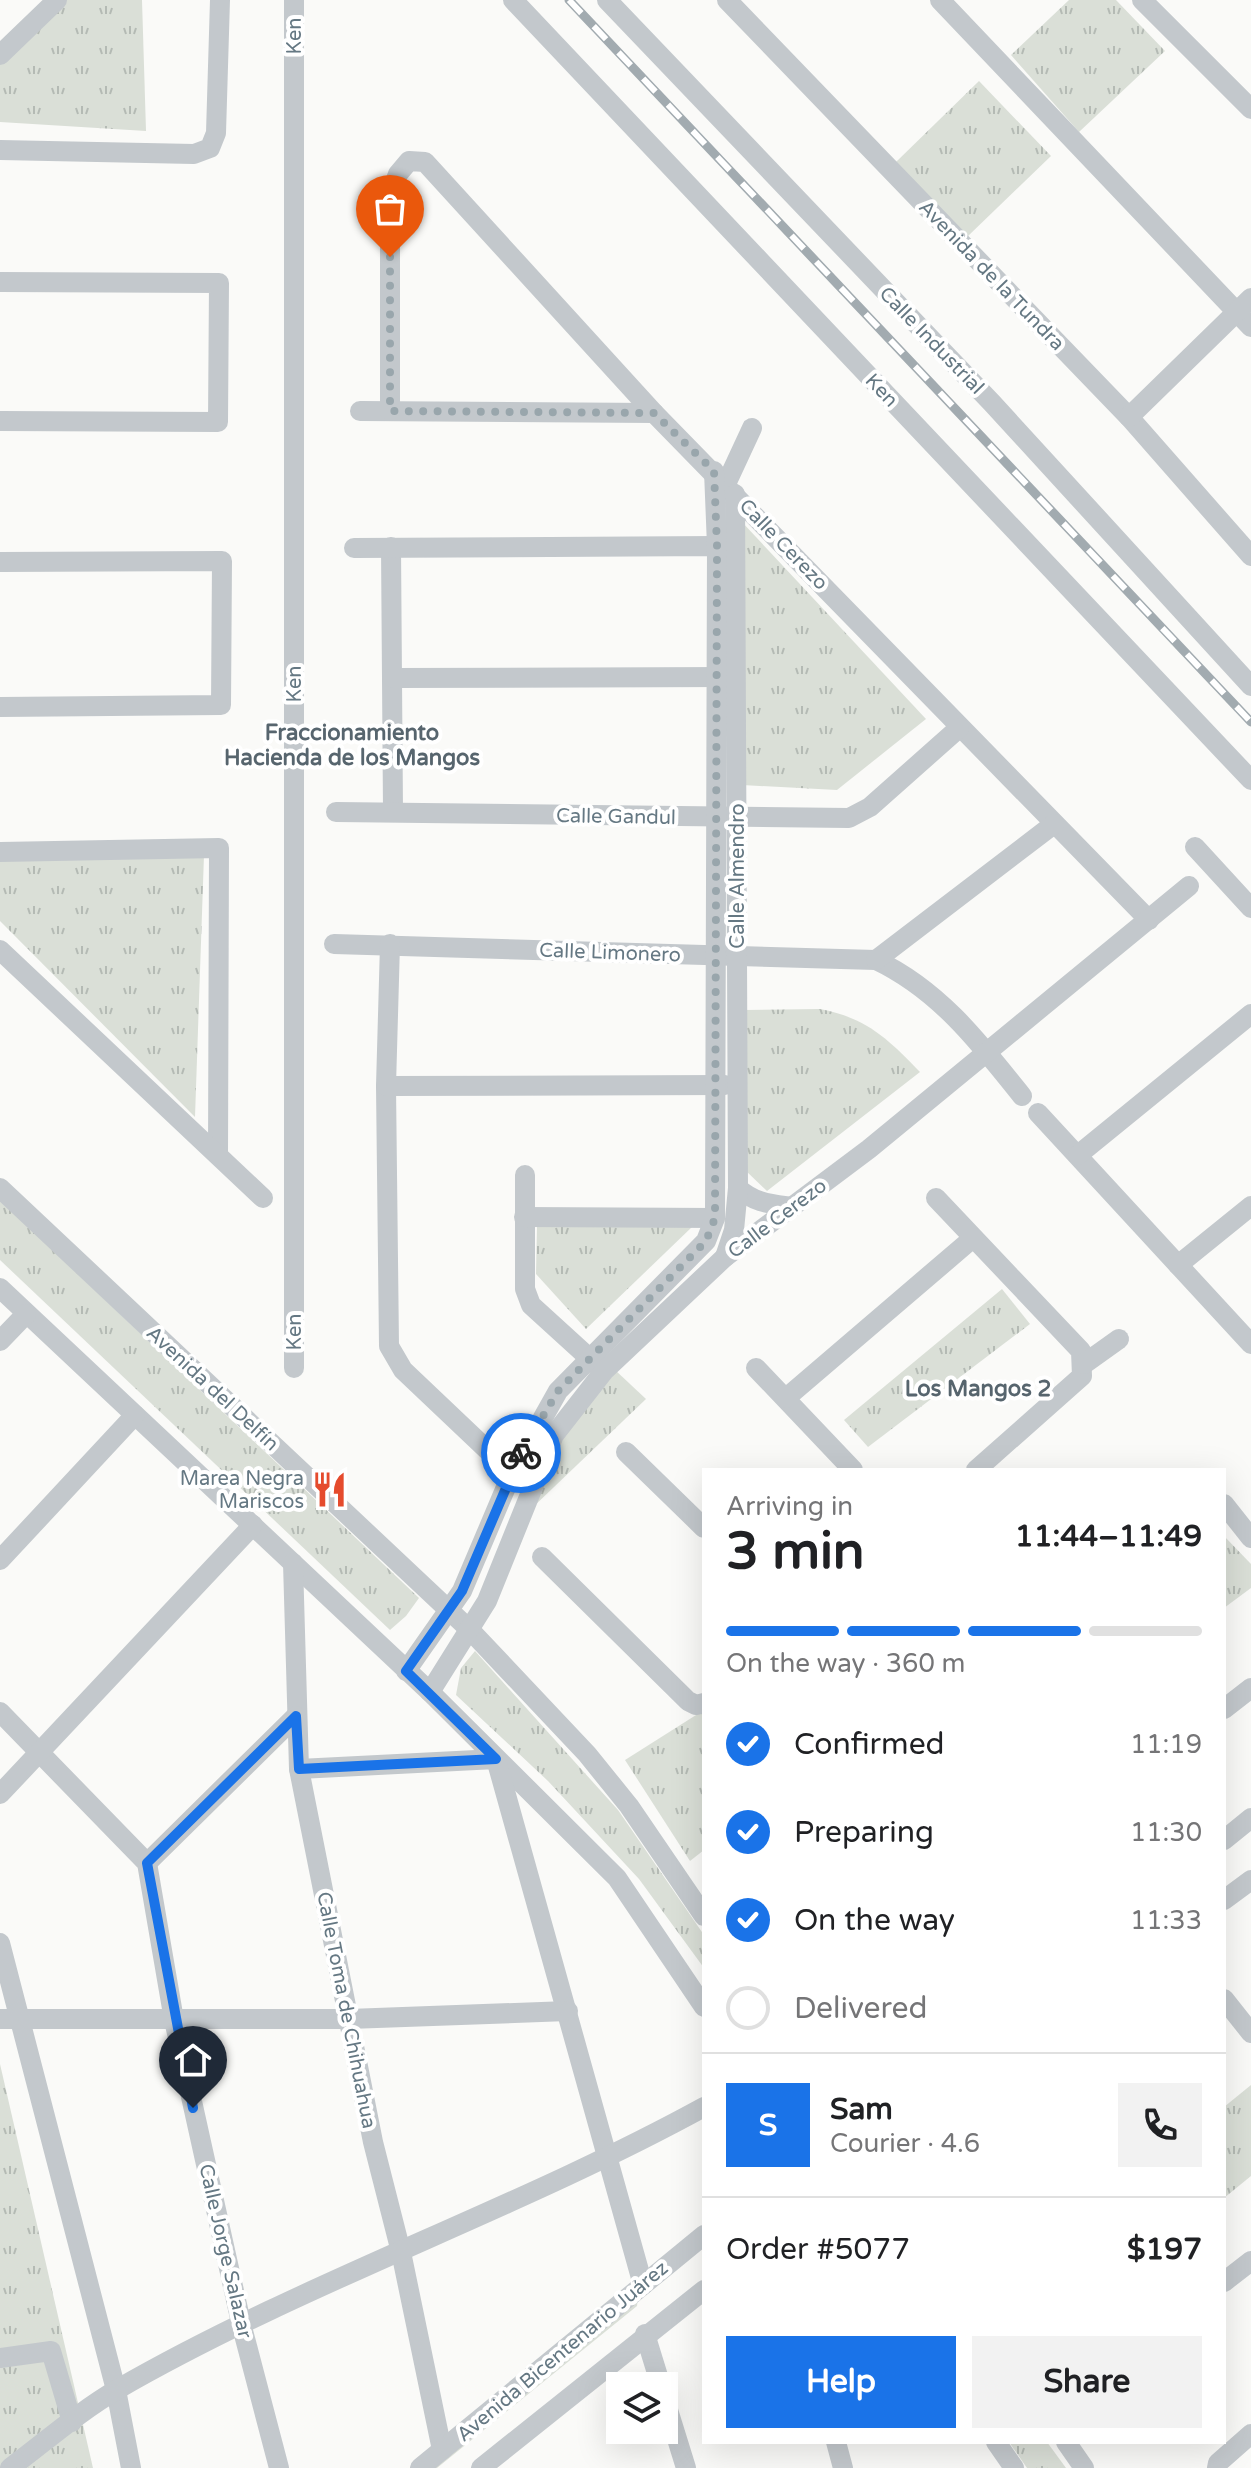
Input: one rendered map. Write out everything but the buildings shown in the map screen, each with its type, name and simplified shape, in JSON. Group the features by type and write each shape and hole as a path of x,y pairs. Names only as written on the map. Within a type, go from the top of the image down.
{"street":[{"path":"0,55 57,0"},
{"path":"0,150 194,154 210,148 216,133 220,0"},
{"name":"Ken","path":"294,0 294,1368"},
{"name":"Ken","path":"513,0 1251,780"},
{"name":"Calle Industrial","path":"607,0 992,403 1251,686"},
{"name":"Avenida de la Tundra","path":"728,0 1129,417 1251,556"},
{"path":"940,0 1244,305 1251,327"},
{"path":"1143,0 1251,109"},
{"name":"Calle Cerezo","path":"390,411 390,196 398,174 409,161 425,162 654,413 1149,920"},
{"path":"0,282 219,283 218,422 0,421"},
{"path":"1129,417 1244,305"},
{"path":"360,411 654,413"},
{"name":"Calle Almendro","path":"725,1257 734,1230 738,1188 737,819 727,677 725,483 752,428"},
{"name":"Calle Almendro","path":"725,483 727,550"},
{"path":"391,547 393,811"},
{"path":"354,548 727,550"},
{"path":"0,562 222,561 221,705 0,707"},
{"path":"393,678 727,677"},
{"name":"Calle Almendro","path":"706,1241 715,1218 715,818 727,677"},
{"name":"Calle Gandul","path":"336,812 849,818 859,814 959,728"},
{"path":"876,960 1054,824"},
{"path":"1195,847 1251,908"},
{"path":"0,852 219,848 218,1155"},
{"name":"Calle Cerezo","path":"470,1630 500,1571 554,1435 604,1371 725,1257 988,1053 1189,886"},
{"name":"Calle Limonero","path":"334,944 876,960 908,975 942,1003 1022,1096"},
{"path":"390,944 386,1086 389,1346 403,1370 530,1490"},
{"path":"0,950 263,1198"},
{"path":"1078,1155 1251,1014"},
{"path":"386,1086 737,1085"},
{"path":"1038,1113 1251,1344"},
{"path":"525,1175 525,1289 531,1305 604,1371"},
{"name":"Avenida del Delfín","path":"0,1188 470,1630 587,1754 629,1806 702,1913"},
{"path":"738,1188 748,1198 792,1207"},
{"path":"936,1198 1081,1351 1084,1364 1082,1376 978,1468"},
{"path":"1178,1265 1251,1206"},
{"path":"524,1217 715,1218"},
{"path":"786,1398 973,1238"},
{"name":"Calle Cerezo","path":"449,1611 478,1559 512,1473 550,1403 588,1358 706,1241"},
{"path":"0,1288 430,1692 617,1878 702,2004"},
{"path":"0,1341 26,1314"},
{"path":"1084,1364 1119,1339"},
{"path":"756,1368 851,1468"},
{"path":"0,1560 135,1415"},
{"path":"626,1452 702,1526"},
{"path":"1226,1507 1251,1538"},
{"path":"0,1794 253,1525"},
{"path":"542,1557 688,1701 696,1705 702,1704"},
{"name":"Calle Toma de Chihuahua","path":"293,1563 299,1769 373,2142 401,2252 442,2450"},
{"path":"406,1671 449,1611"},
{"path":"430,1692 470,1630"},
{"path":"1226,1707 1251,1688"},
{"path":"0,1712 147,1863 296,1716"},
{"path":"299,1769 496,1759"},
{"path":"496,1759 643,2285"},
{"path":"1226,1838 1251,1818"},
{"name":"Calle Jorge Salazar","path":"147,1863 174,2020 242,2327 279,2468"},
{"path":"1226,1899 1251,1880"},
{"path":"0,1943 10,2019 116,2390 131,2468"},
{"path":"1226,2003 1238,2026"},
{"path":"10,2019 349,2019 568,2011"},
{"path":"10,2468 116,2390 401,2252 607,2160 702,2108"},
{"name":"Avenida Bicentenario Juárez","path":"420,2468 702,2237"},
{"path":"1226,2280 1251,2261"},
{"name":"Avenida Bicentenario Juárez","path":"481,2468 702,2291"},
{"path":"645,2334 657,2372"},
{"path":"0,2358 51,2351 72,2422"},
{"path":"1217,2468 1218,2463 1251,2434"},
{"path":"678,2442 686,2468"},
{"path":"837,2444 843,2468"},
{"path":"997,2444 1014,2468"},
{"path":"1067,2444 1084,2468"},
{"path":"0,2457 1,2467"}],"green space":[{"path":"64,0 142,0 146,131 0,122 0,64"},
{"path":"1069,0 1116,0 1165,51 1079,132 1011,55"},
{"path":"979,81 1051,156 967,237 896,162"},
{"path":"741,521 926,719 837,790 742,785"},
{"path":"204,855 195,1117 0,921 0,860"},
{"path":"820,1009 864,1024 920,1072 767,1191 744,1169 745,1010"},
{"path":"0,1200 419,1598 406,1616 390,1630 0,1260"},
{"path":"537,1226 692,1227 586,1329 536,1274"},
{"path":"1002,1289 1030,1324 868,1447 844,1420"},
{"path":"614,1369 646,1399 531,1509 573,1410"},
{"path":"1226,1538 1251,1564 1251,1588 1226,1607"},
{"path":"475,1651 618,1810 702,1932 702,1965 639,1879 548,1781 456,1695 461,1668"},
{"path":"702,1711 702,1852 690,1861 625,1760"},
{"path":"0,2064 93,2468 0,2468"},
{"path":"1251,2085 1251,2176 1226,2196 1226,2105"},
{"path":"638,2298 637,2306 437,2468 418,2468"},
{"path":"1010,2444 1048,2444 1066,2468 1027,2468"}],"railway":[{"path":"569,0 1251,722"}],"way so far":[{"path":"390,257 390,411 654,413 714,471 717,546 715,1218 706,1241 558,1391 521,1453"}],"place":[{"name":"Marea Negra Mariscos","path":"330,1490"}],"district":[{"name":"Fraccionamiento Hacienda de los Mangos","path":"352,744"},
{"name":"Los Mangos 2","path":"978,1388"}],"route":[{"path":"193,2108 174,2020 147,1863 296,1716 299,1769 496,1759 406,1671 462,1591 521,1453"}]}
